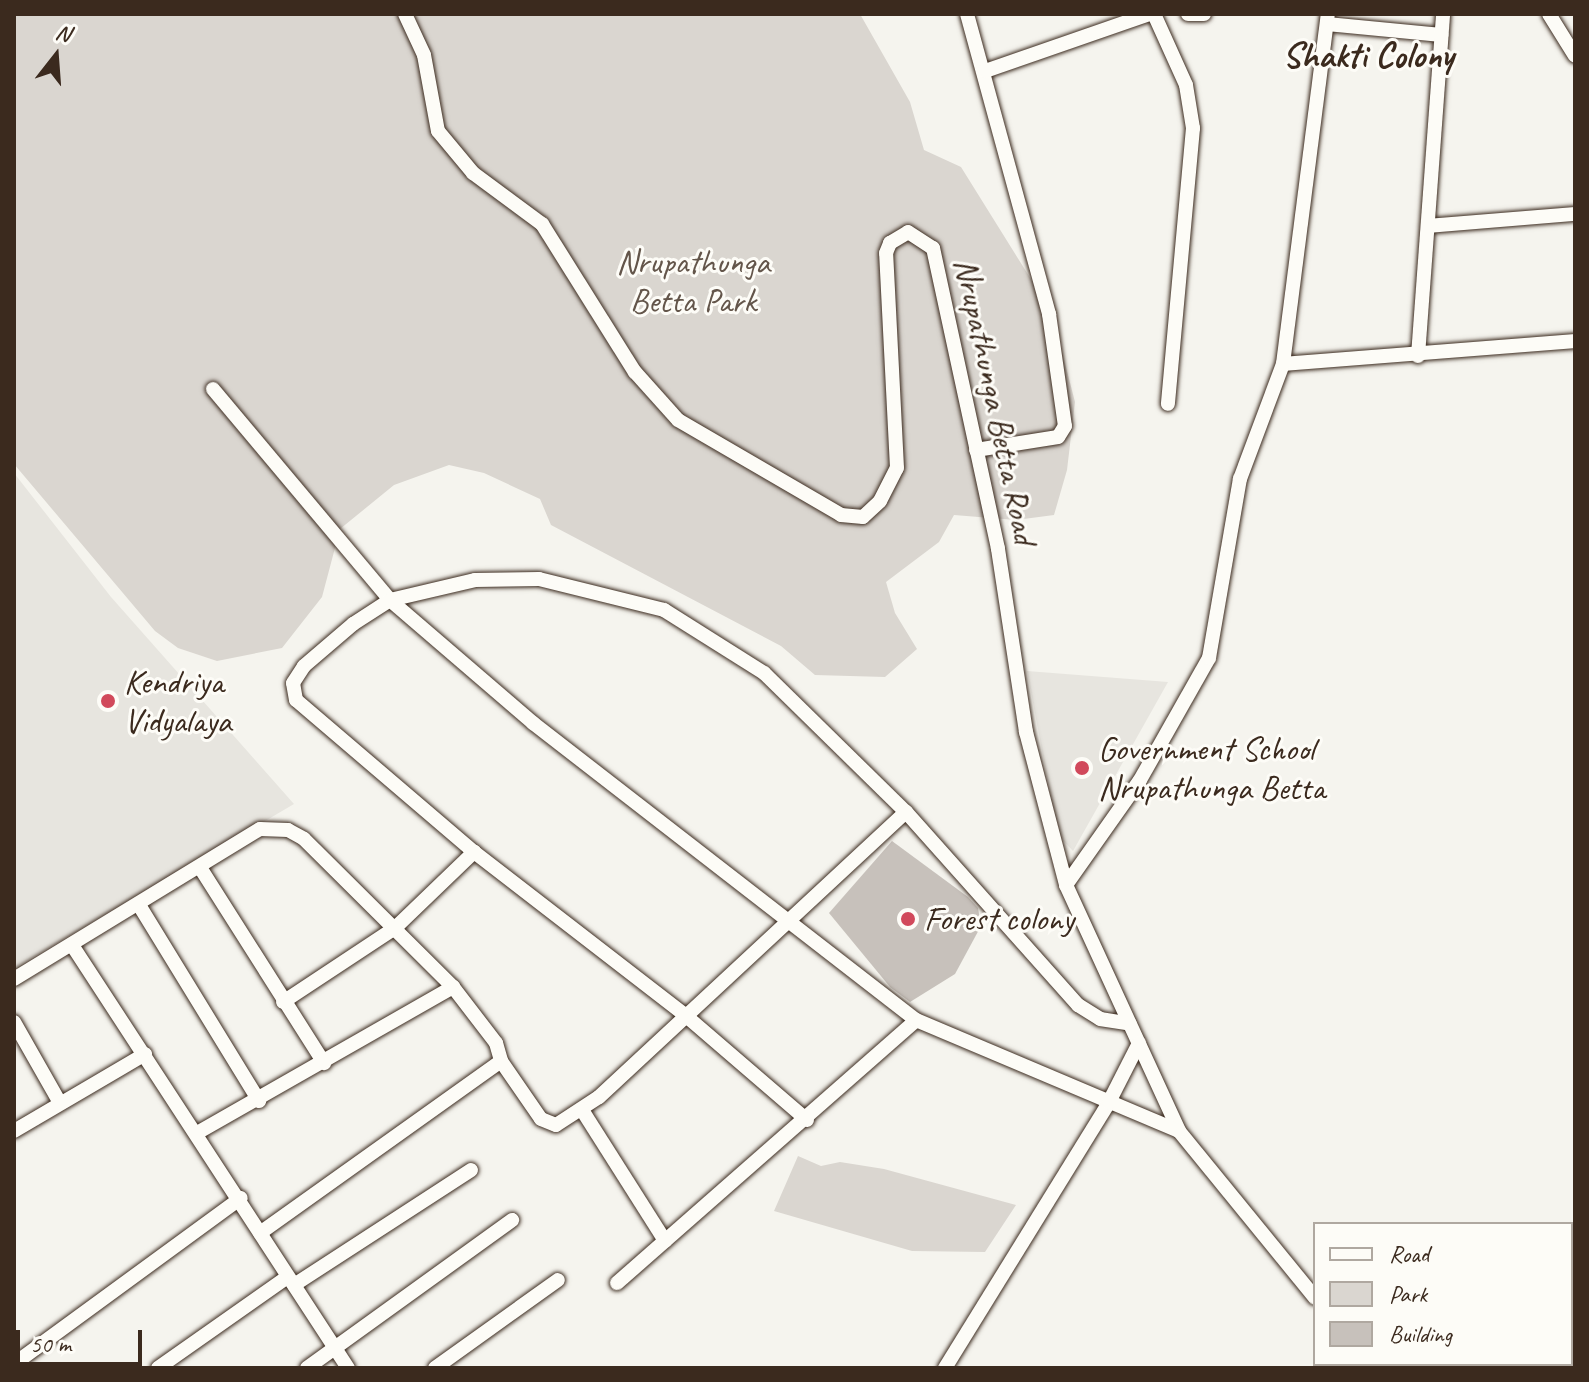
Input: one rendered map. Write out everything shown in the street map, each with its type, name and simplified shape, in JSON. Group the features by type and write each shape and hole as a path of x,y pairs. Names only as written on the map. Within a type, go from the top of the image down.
{"street":[{"name":"Nrupathunga Betta Road","path":"405,14 424,55 438,131 473,173 542,224 635,372 678,420 824,508 863,517 880,501 897,468 886,253 890,243 908,232 933,248 976,450 1026,732 1066,885 1179,1131 1313,1296"},
{"path":"967,14 1049,314 1065,426 1058,437 976,450"},
{"path":"985,71 1152,14 1186,85 1193,128 1168,404"},
{"path":"1188,14 1204,14"},
{"path":"1418,356 1443,14"},
{"path":"1549,14 1575,54"},
{"path":"1066,885 1140,780 1209,658 1240,479 1283,364 1328,19 1441,35"},
{"path":"1428,226 1575,214"},
{"path":"1283,364 1418,356 1575,341"},
{"path":"213,389 390,600 533,723 784,921 916,1020 1179,1131"},
{"path":"807,1120 685,1015 474,852 293,692 304,666 353,624 390,600 507,576 582,587 664,610 764,673 906,812 1078,1005 1100,1019 1130,1024"},
{"path":"14,979 201,869 260,829 288,830 304,839 453,987 496,1043 501,1061 545,1123 556,1125 582,1110 906,812"},
{"path":"283,1002 395,928 474,852"},
{"path":"201,869 324,1063"},
{"path":"139,905 259,1101"},
{"path":"72,945 241,1198 290,1281 348,1368"},
{"path":"197,1133 259,1101 453,987"},
{"path":"617,1283 807,1120 916,1020"},
{"path":"14,1022 60,1103"},
{"path":"945,1368 1109,1102 1139,1043"},
{"path":"14,1131 145,1054"},
{"path":"260,1233 501,1061"},
{"path":"582,1110 665,1241"},
{"path":"158,1368 290,1281 471,1170"},
{"path":"14,1364 241,1198"},
{"path":"307,1368 512,1220"},
{"path":"435,1368 558,1280"}],"shaded area":[{"name":"Kendriya Vidyalaya","path":"14,473 111,597 294,804 14,968"},
{"name":"Government School Nrupathunga Betta","path":"1027,671 1168,682 1073,851 1058,835"}],"green space":[{"name":"Nrupathunga Betta Park","path":"14,14 860,14 910,102 924,150 961,167 1052,313 1075,402 1067,470 1054,515 1016,520 954,515 939,542 886,582 895,613 917,649 885,677 815,675 781,646 551,525 540,499 484,473 449,465 394,485 340,529 322,597 282,648 217,661 178,648 155,631 14,464"},
{"path":"798,1156 821,1166 840,1162 884,1169 1016,1205 985,1252 912,1251 774,1211"}],"building":[{"name":"Forest colony","path":"892,841 968,897 978,908 981,926 955,974 910,1002 890,987 829,913"}],"place":[{"name":"Kendriya Vidyalaya","path":"108,701"},
{"name":"Government School Nrupathunga Betta","path":"1082,768"},
{"name":"Forest colony","path":"908,919"}],"district":[{"name":"Shakti Colony","path":"1368,56"}]}
